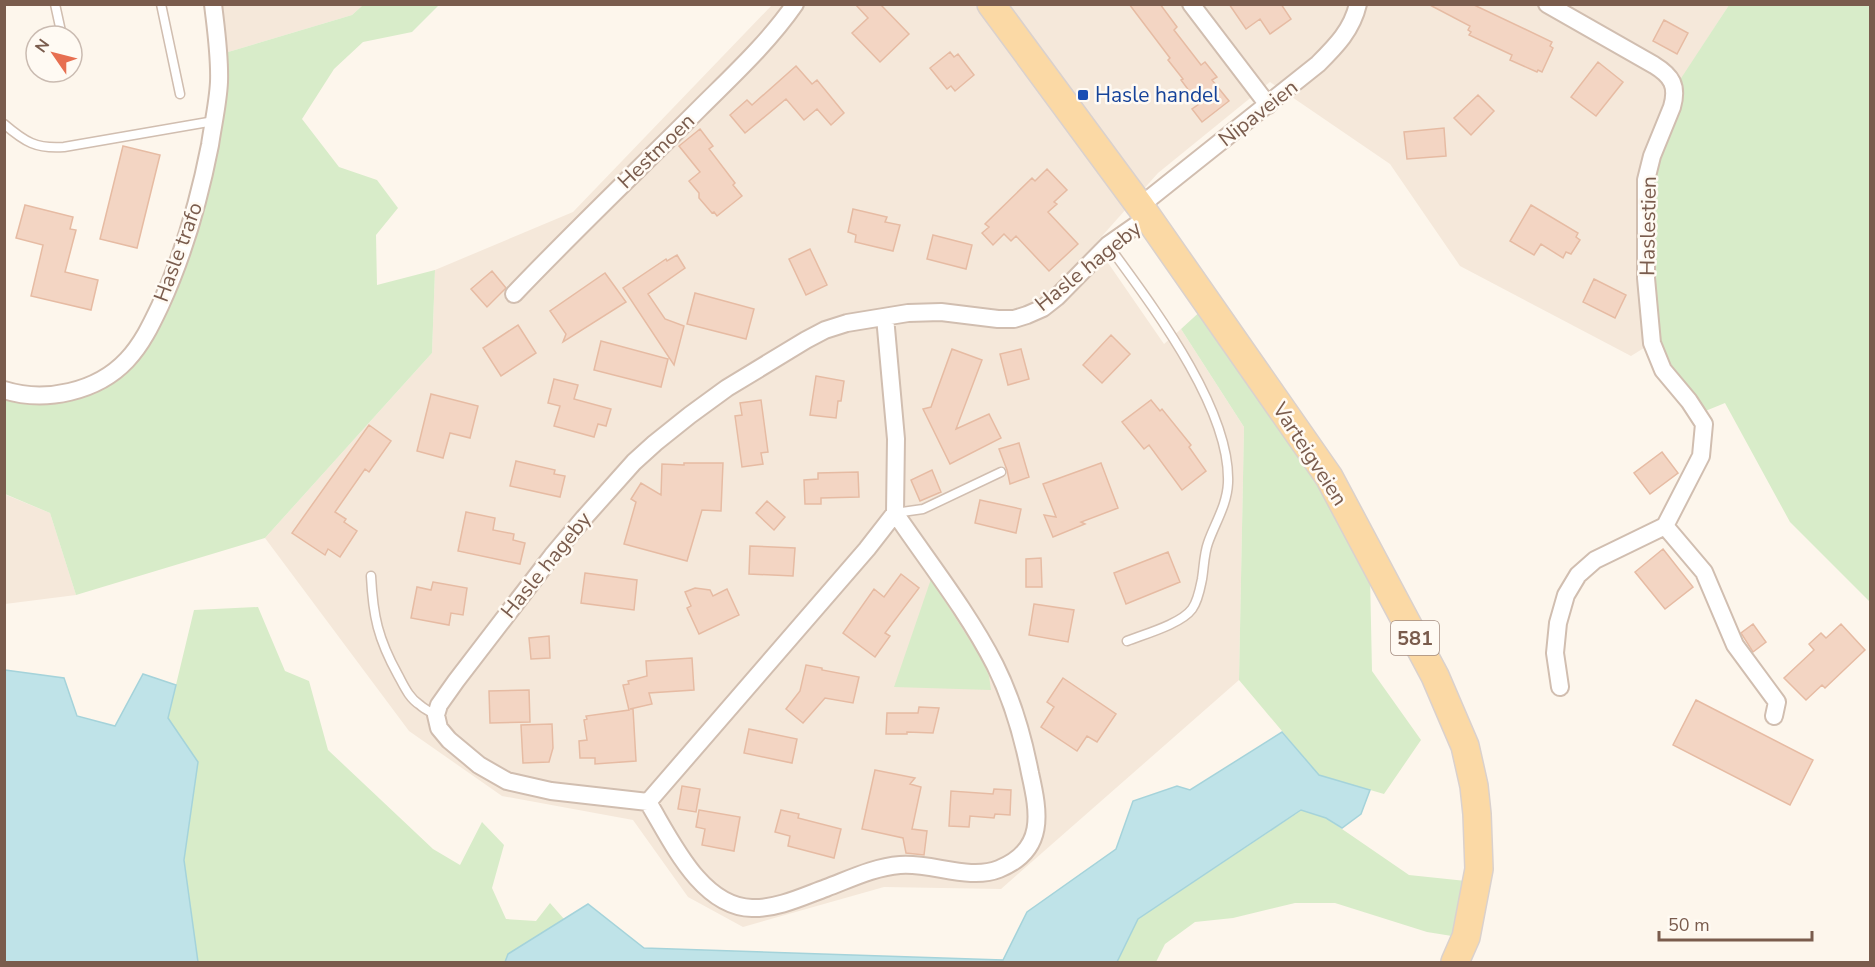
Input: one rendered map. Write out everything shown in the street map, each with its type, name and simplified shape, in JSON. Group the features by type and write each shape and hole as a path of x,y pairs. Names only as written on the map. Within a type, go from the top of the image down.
{"main road":[{"name":"Varteigveien","path":"991,4 1144,211 1329,477 1435,676 1465,746 1474,786 1477,814 1479,869 1466,937 1455,963"}],"street":[{"name":"Hasle trafo","path":"4,390 16,393 65,394 106,377 127,361 146,335 186,241 203,183 219,83 219,47 213,4"},
{"name":"Hestmoen","path":"514,294 598,207 728,80 795,4"},
{"path":"1191,4 1268,105"},
{"name":"Nipaveien","path":"1144,211 1335,48 1350,26 1358,4"},
{"name":"Haslestien","path":"1547,4 1654,65 1673,83 1675,98 1648,167 1646,180 1646,278 1652,343 1663,370 1689,401 1704,424 1701,456 1665,526"},
{"name":"Hasle hageby","path":"436,715 439,705 452,687 552,556 614,483 654,443 727,388 806,340 825,330 847,323 941,312 998,319 1014,319 1027,315 1043,308 1057,297 1144,211"},
{"path":"648,802 690,870 702,884 728,903 752,908 799,898 889,866 917,865 968,873 1000,869 1024,852 1035,832 1038,818 1037,803 1024,741 1003,683 971,624 895,513 896,439 885,317"},
{"path":"648,802 873,542 895,513"},
{"path":"1560,687 1555,653 1558,622 1566,595 1578,576 1595,560 1665,526 1704,572 1735,645 1777,702 1774,716"},
{"path":"436,715 439,728 449,740 479,765 507,781 551,791 648,802"}],"lane":[{"path":"55,4 59,24"},
{"path":"161,4 180,94"},
{"path":"4,124 27,142 45,148 64,147 214,121"},
{"path":"1108,245 1188,361 1216,419 1228,468 1224,504 1208,545 1200,589 1192,609 1184,618 1127,641"},
{"path":"895,513 923,509 1001,472"},
{"path":"371,576 376,625 386,654 409,695 436,715"}],"shaded area":[{"path":"213,5 363,5 352,15 218,55"},
{"path":"772,5 1729,5 1675,89 1652,343 1631,356 1460,266 1390,164 1270,82 1158,173 1095,244 1164,344 1181,329 1244,427 1239,680 1001,889 884,887 743,927 688,897 633,820 502,796 409,731 265,538 432,353 435,270 573,212"},
{"path":"4,494 50,513 76,595 5,604"}],"green space":[{"path":"363,5 439,5 412,32 363,42 334,69 302,119 339,167 377,180 398,208 376,235 377,285 435,270 432,353 265,538 76,595 50,513 5,494 5,390 65,394 127,361 186,241 218,55 352,15"},
{"path":"1729,5 1870,5 1870,602 1790,522 1725,403 1698,414 1663,370 1646,278 1646,180 1674,89"},
{"path":"1204,308 1313,468 1370,575 1372,671 1421,740 1384,794 1319,775 1239,680 1244,427 1181,329"},
{"path":"931,579 981,658 989,676 991,690 894,687"},
{"path":"258,607 285,671 309,681 328,750 433,849 460,865 482,822 504,845 492,888 506,919 536,921 550,903 564,919 508,954 505,962 198,962 184,860 198,762 168,718 194,610"},
{"path":"1302,810 1326,818 1409,875 1466,881 1452,936 1427,932 1335,903 1295,903 1233,918 1195,922 1165,944 1156,962 1117,962 1138,919"}],"water":[{"path":"5,670 64,678 77,716 115,726 143,674 176,685 168,718 198,762 184,860 198,962 5,962"},
{"path":"1282,732 1319,775 1370,790 1361,814 1342,828 1326,818 1301,810 1138,919 1117,962 505,962 508,954 588,904 644,948 1003,960 1027,912 1116,849 1133,801 1177,786 1190,790"}],"building":[{"path":"855,4 880,4 909,34 880,62 852,33 868,18"},
{"path":"1129,4 1160,4 1177,27 1174,30 1201,65 1205,62 1217,77 1212,80 1229,101 1202,122 1192,109 1199,104 1168,60 1170,58"},
{"path":"1229,4 1281,4 1291,19 1270,34 1260,19 1246,29"},
{"path":"1428,4 1472,4 1552,42 1550,46 1553,48 1542,72 1510,60 1512,55 1469,35 1470,26"},
{"path":"1664,20 1688,33 1677,54 1653,41"},
{"path":"950,52 954,57 958,54 974,75 955,91 951,86 947,89 930,68"},
{"path":"1598,62 1623,82 1596,116 1571,97"},
{"path":"796,66 812,84 817,80 844,113 831,125 817,109 804,120 786,99 745,133 730,115 747,100 752,105"},
{"path":"1478,95 1494,111 1471,135 1454,118"},
{"path":"1444,128 1446,156 1407,159 1404,132"},
{"path":"700,129 713,146 709,149 742,196 717,216 699,198 699,193 689,181 700,172 679,146"},
{"path":"123,146 160,155 137,248 100,239"},
{"path":"1047,169 1067,190 1054,202 1057,204 1048,212 1078,244 1049,271 1016,236 1011,241 1004,234 993,245 982,233 989,227 985,224 1032,178 1035,181"},
{"path":"25,205 73,217 70,229 76,230 65,272 98,280 91,310 31,296 43,245 16,238"},
{"path":"1531,205 1578,233 1576,237 1580,240 1571,254 1566,252 1563,258 1541,244 1534,255 1510,241"},
{"path":"853,209 887,217 885,222 900,225 893,251 855,242 856,235 848,232"},
{"path":"933,235 972,245 966,269 927,259"},
{"path":"810,249 827,285 806,295 789,259"},
{"path":"677,255 685,268 648,294 665,319 684,326 674,365 623,288 666,259 667,261"},
{"path":"492,271 506,288 487,307 471,289"},
{"path":"605,273 626,302 563,342 566,334 550,311"},
{"path":"1594,279 1626,295 1615,318 1583,302"},
{"path":"695,293 754,309 746,339 687,324"},
{"path":"518,325 536,353 501,376 483,348"},
{"path":"1111,335 1130,354 1102,383 1083,365"},
{"path":"601,341 668,359 661,387 594,370"},
{"path":"952,349 982,360 956,429 989,414 1001,438 950,464 923,409 931,407"},
{"path":"1021,349 1029,379 1008,385 1000,354"},
{"path":"816,376 844,381 836,418 810,415"},
{"path":"554,379 578,385 574,399 611,409 606,426 598,424 594,437 554,426 560,406 548,403"},
{"path":"431,394 478,406 470,438 450,433 443,458 417,451"},
{"path":"761,400 768,452 761,453 763,464 742,467 735,416 742,415 740,403"},
{"path":"1151,400 1160,411 1162,409 1191,445 1189,447 1206,471 1182,490 1149,445 1144,449 1122,422"},
{"path":"369,425 391,441 369,472 365,469 335,512 346,519 344,522 357,531 340,557 328,549 325,555 292,533"},
{"path":"1019,443 1029,477 1010,484 999,449"},
{"path":"1662,452 1678,473 1650,494 1634,473"},
{"path":"516,461 555,470 554,474 565,476 560,497 510,486"},
{"path":"684,463 723,463 721,511 702,510 687,561 624,544 636,502 631,499 641,483 661,495 662,464 684,465"},
{"path":"1101,463 1118,508 1081,522 1085,524 1053,537 1044,515 1056,517 1043,484"},
{"path":"932,470 941,492 920,501 911,480"},
{"path":"858,472 859,497 821,498 821,504 805,504 804,480 818,479 818,473"},
{"path":"980,500 1021,509 1016,533 975,523"},
{"path":"767,501 785,517 774,530 756,513"},
{"path":"466,512 495,518 493,530 514,534 513,540 525,543 520,564 458,551"},
{"path":"750,546 795,548 793,576 749,574"},
{"path":"1663,549 1693,587 1665,609 1635,572"},
{"path":"1168,552 1180,582 1126,604 1114,573"},
{"path":"1041,558 1042,587 1026,587 1026,559"},
{"path":"585,573 637,580 634,610 581,603"},
{"path":"901,574 919,588 885,633 890,636 875,657 843,633 874,589 884,597"},
{"path":"433,582 467,588 463,615 451,613 449,625 411,618 417,587 431,590"},
{"path":"695,588 710,590 713,596 727,589 739,615 699,634 687,608 691,606 685,592"},
{"path":"1034,604 1074,610 1068,642 1029,635"},
{"path":"1753,624 1766,642 1753,652 1741,633"},
{"path":"1841,624 1865,650 1825,688 1822,685 1806,700 1784,678 1814,650 1809,644 1821,633 1826,638"},
{"path":"549,636 550,658 531,659 529,638"},
{"path":"692,658 694,690 649,693 652,704 630,709 633,709 636,761 595,764 595,758 580,758 579,741 587,740 584,720 587,719 586,716 629,710 623,685 629,684 628,681 647,676 646,661"},
{"path":"806,665 859,677 853,703 825,698 803,723 786,709 800,691"},
{"path":"1063,678 1116,714 1097,742 1087,736 1077,751 1041,727 1054,707 1047,702"},
{"path":"529,690 530,722 490,723 489,691"},
{"path":"1696,700 1813,760 1790,805 1673,745"},
{"path":"919,707 939,708 933,733 886,734 887,713 918,713"},
{"path":"552,724 553,748 549,762 523,763 521,725"},
{"path":"749,729 797,739 792,763 744,753"},
{"path":"875,770 915,778 910,784 921,787 912,829 927,831 924,855 906,853 903,838 862,829"},
{"path":"682,786 700,789 696,812 678,809"},
{"path":"994,789 1011,790 1010,815 995,814 994,818 970,816 969,827 949,826 951,791 993,794"},
{"path":"699,810 740,817 734,851 702,845 705,829 696,827"},
{"path":"781,810 799,814 798,818 841,829 834,858 788,846 790,836 775,832"}],"place":[{"name":"Hasle handel","path":"1083,95"}]}
